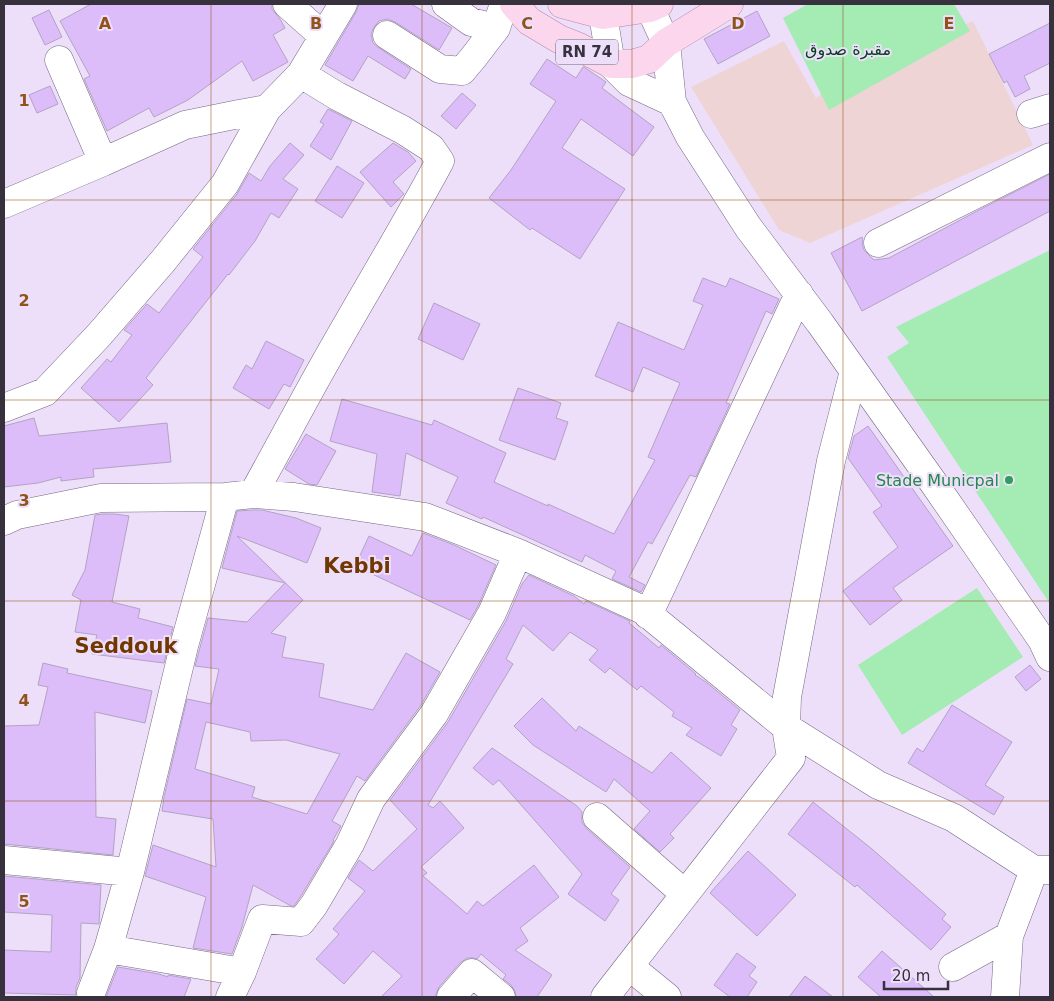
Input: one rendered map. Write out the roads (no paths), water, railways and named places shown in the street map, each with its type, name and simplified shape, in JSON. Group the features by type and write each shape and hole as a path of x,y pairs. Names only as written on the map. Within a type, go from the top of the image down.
{"main road":[{"name":"RN 74","path":"514,4 530,21 611,64 632,64 649,59 666,43 729,4"},
{"name":"RN 74","path":"571,5 603,16 655,6"}],"street":[{"path":"4,408 45,392 99,335 164,261 225,184 267,109 300,74 330,15 287,4"},
{"path":"446,4 471,22 500,16"},
{"path":"655,6 666,43 672,102 690,137 748,227 799,294 935,486 1042,640 1050,657"},
{"path":"387,35 440,69 462,71 473,58 500,16"},
{"path":"603,16 611,64 629,82 672,102"},
{"path":"59,60 103,162"},
{"path":"253,494 321,370 440,162 431,148 403,130 337,96 300,74"},
{"path":"4,204 185,125 267,109"},
{"path":"878,243 1050,157"},
{"path":"648,615 799,294"},
{"path":"605,997 791,758 786,727 787,697 831,461 854,371"},
{"path":"4,521 17,515 101,498 225,497 253,494 294,497 425,517 518,553 642,610 786,727 878,785 954,818 1042,870 1009,936 1005,997"},
{"path":"91,993 108,949 130,872 184,646 225,497"},
{"path":"230,997 242,972 262,919 301,922 314,905 350,844 371,799 434,714 492,613 518,553"},
{"path":"597,817 685,894"},
{"path":"4,860 130,872"},
{"path":"953,967 1009,936"},
{"path":"108,949 242,972"},
{"path":"629,966 667,997"},
{"path":"451,997 472,974 501,997"}],"place":[{"name":"Stade Municpal","path":"1009,480"}],"district":[{"name":"Kebbi","path":"357,566"},
{"name":"Seddouk","path":"126,646"}],"park label":[{"name":"مقبرة صدوق","path":"848,49"}]}
